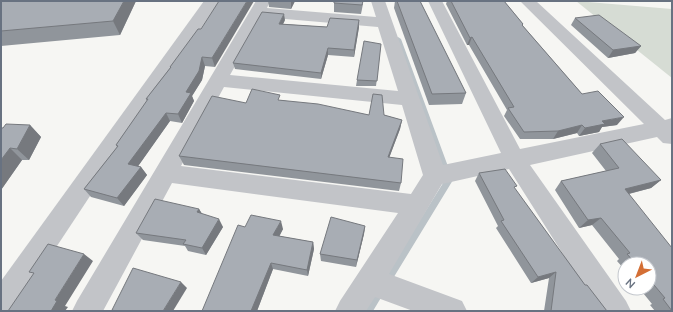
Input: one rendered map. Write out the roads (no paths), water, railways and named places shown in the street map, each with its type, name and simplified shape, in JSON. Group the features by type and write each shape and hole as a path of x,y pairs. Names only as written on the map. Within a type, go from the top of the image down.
{"street":[{"path":"1,305 212,1"},
{"path":"378,1 410,100 443,175"},
{"path":"435,1 515,160 616,311"},
{"path":"527,1 668,131"},
{"path":"87,311 260,7 385,23"},
{"path":"218,80 410,100"},
{"path":"350,311 379,284 418,205 443,175 668,131"},
{"path":"165,173 418,205"},
{"path":"379,284 452,311"}],"waterway":[{"path":"386,282 449,180 398,39"},
{"path":"368,311 381,291"}]}
